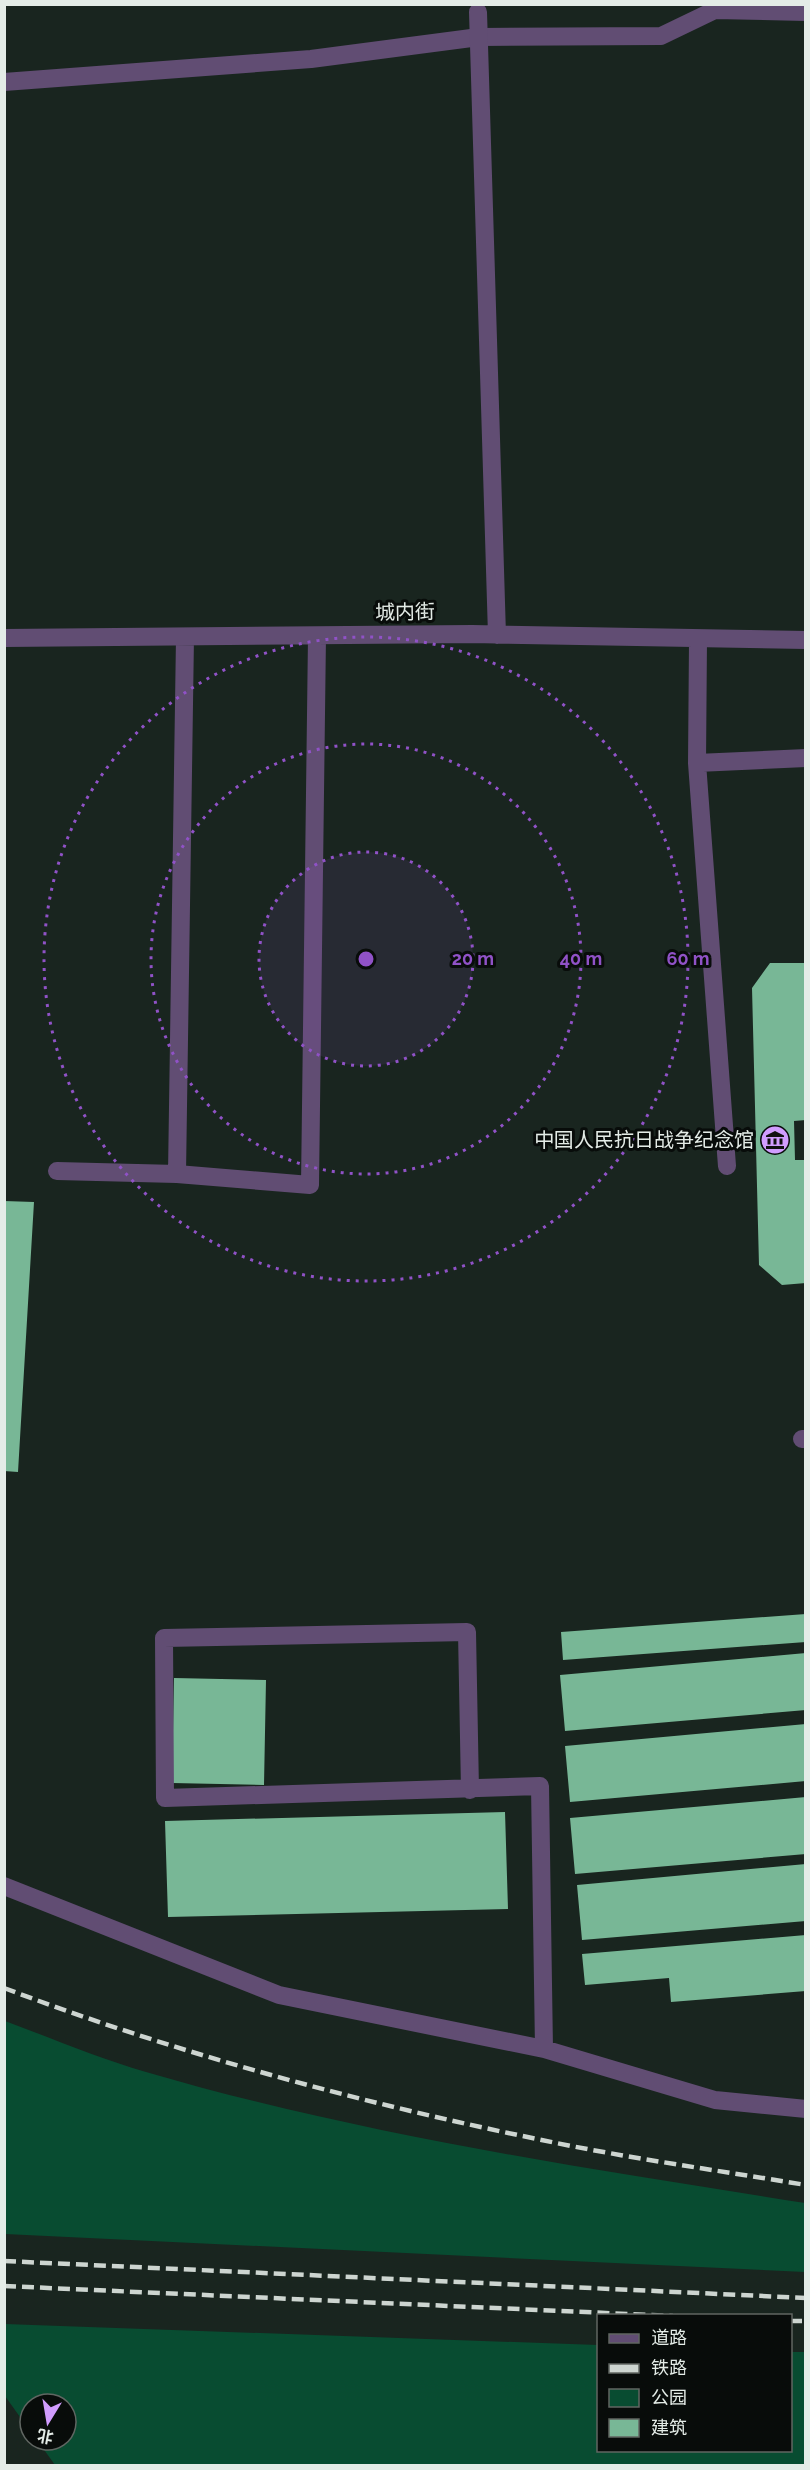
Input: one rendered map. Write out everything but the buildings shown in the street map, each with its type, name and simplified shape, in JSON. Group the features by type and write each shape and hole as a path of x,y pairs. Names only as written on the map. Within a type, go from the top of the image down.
{"street":[{"path":"4,81 311,59 479,37 661,36 715,10 806,12"},
{"path":"478,12 488,399 498,635"},
{"name":"城内街","path":"4,638 498,635 806,640"},
{"path":"57,1171 177,1174 310,1185 317,636"},
{"path":"177,1174 185,637"},
{"path":"698,640 697,764 727,1166"},
{"path":"697,764 806,758"},
{"path":"470,1790 467,1632 164,1638 165,1798 470,1790 540,1786 544,2049"},
{"path":"4,1886 279,1995 544,2049 715,2100 806,2109"}],"green space":[{"path":"5,2021 146,2072 309,2114 556,2163 805,2203 805,2272 5,2234"},
{"path":"5,2324 597,2345 597,2452 792,2452 792,2352 805,2352 805,2465 55,2465 46,2452 78,2452 78,2392 18,2392 18,2414 5,2396"}],"railway":[{"path":"4,1988 201,2055 402,2109 570,2146 806,2185"},
{"path":"4,2261 806,2298"},
{"path":"4,2286 628,2314"},
{"path":"792,2321 806,2321"}],"place":[{"name":"中国人民抗日战争纪念馆","path":"775,1140"}]}
